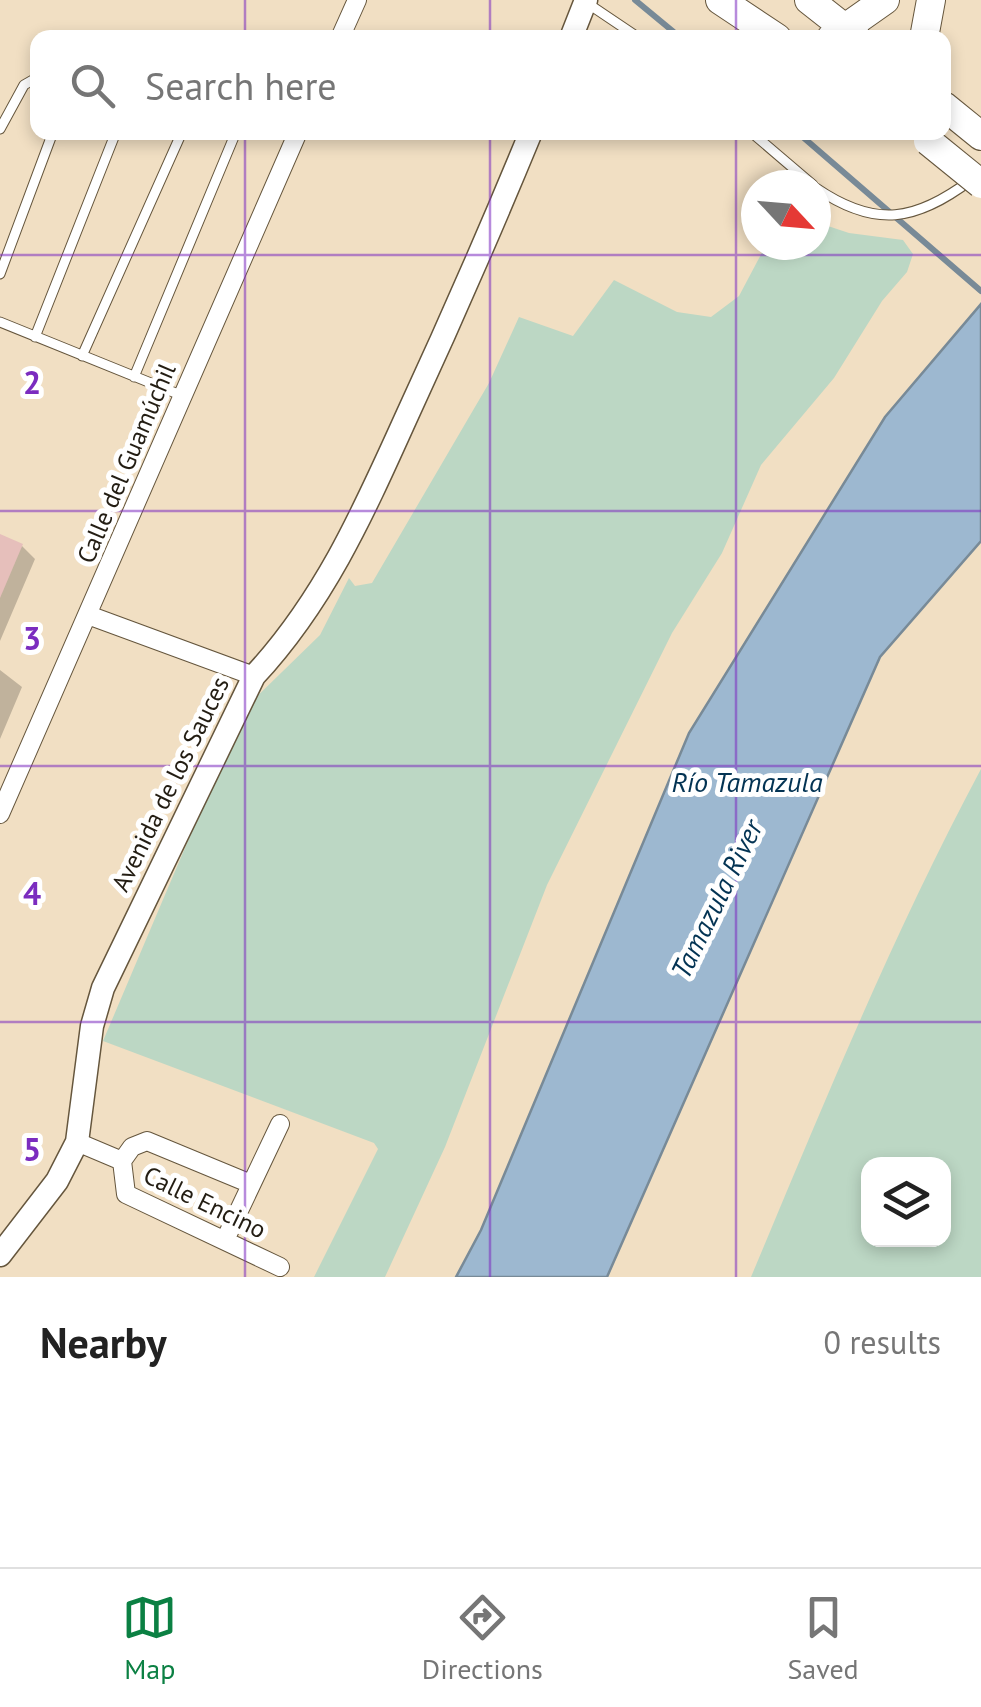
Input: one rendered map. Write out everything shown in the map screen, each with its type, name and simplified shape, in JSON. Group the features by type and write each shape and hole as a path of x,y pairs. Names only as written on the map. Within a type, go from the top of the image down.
{"main road":[{"path":"720,0 766,30"},
{"path":"780,30 807,0 840,30"},
{"path":"849,30 885,0"},
{"path":"925,30 931,0"},
{"path":"951,112 981,136"},
{"path":"926,140 981,184"}],"street":[{"path":"344,30 357,0"},
{"path":"574,30 584,1"},
{"name":"Calle del Guamúchil","path":"0,814 295,140"},
{"name":"Avenida de los Sauces","path":"0,1255 57,1181 77,1142 92,1026 103,988 254,676 287,640 345,550 469,282 528,140"},
{"path":"88,615 254,676"},
{"path":"225,1240 280,1124"},
{"path":"122,1162 132,1147 147,1141 252,1184"},
{"name":"Calle Encino","path":"77,1142 122,1162 126,1194 280,1267"}],"lane":[{"path":"584,1 628,30"},
{"path":"0,129 30,82"},
{"path":"0,274 50,140"},
{"path":"36,337 113,140"},
{"path":"82,356 178,140"},
{"path":"134,377 233,140"},
{"path":"760,140 796,170"},
{"path":"831,195 864,213 893,214 933,208 981,172"},
{"path":"0,322 183,396"}],"green space":[{"path":"831,227 903,240 913,254 907,272 882,301 834,378 761,465 722,553 672,633 547,885 445,1147 385,1277 314,1277 378,1149 374,1143 103,1041 232,737 249,704 320,635 349,578 355,586 372,583 489,383 519,317 573,336 614,280 677,312 711,317 739,296 758,260 831,260"},
{"path":"981,769 981,1277 751,1277 860,1020"}],"water":[{"name":"Río Tamazula","path":"981,304 981,541 880,657 607,1277 456,1277 481,1230 689,733 885,417"}],"building":[{"path":"0,534 23,544 0,598"}],"waterway":[{"path":"635,0 671,30"},
{"path":"806,140 981,291"}],"water label":[{"name":"Tamazula River","path":"716,899"}]}
